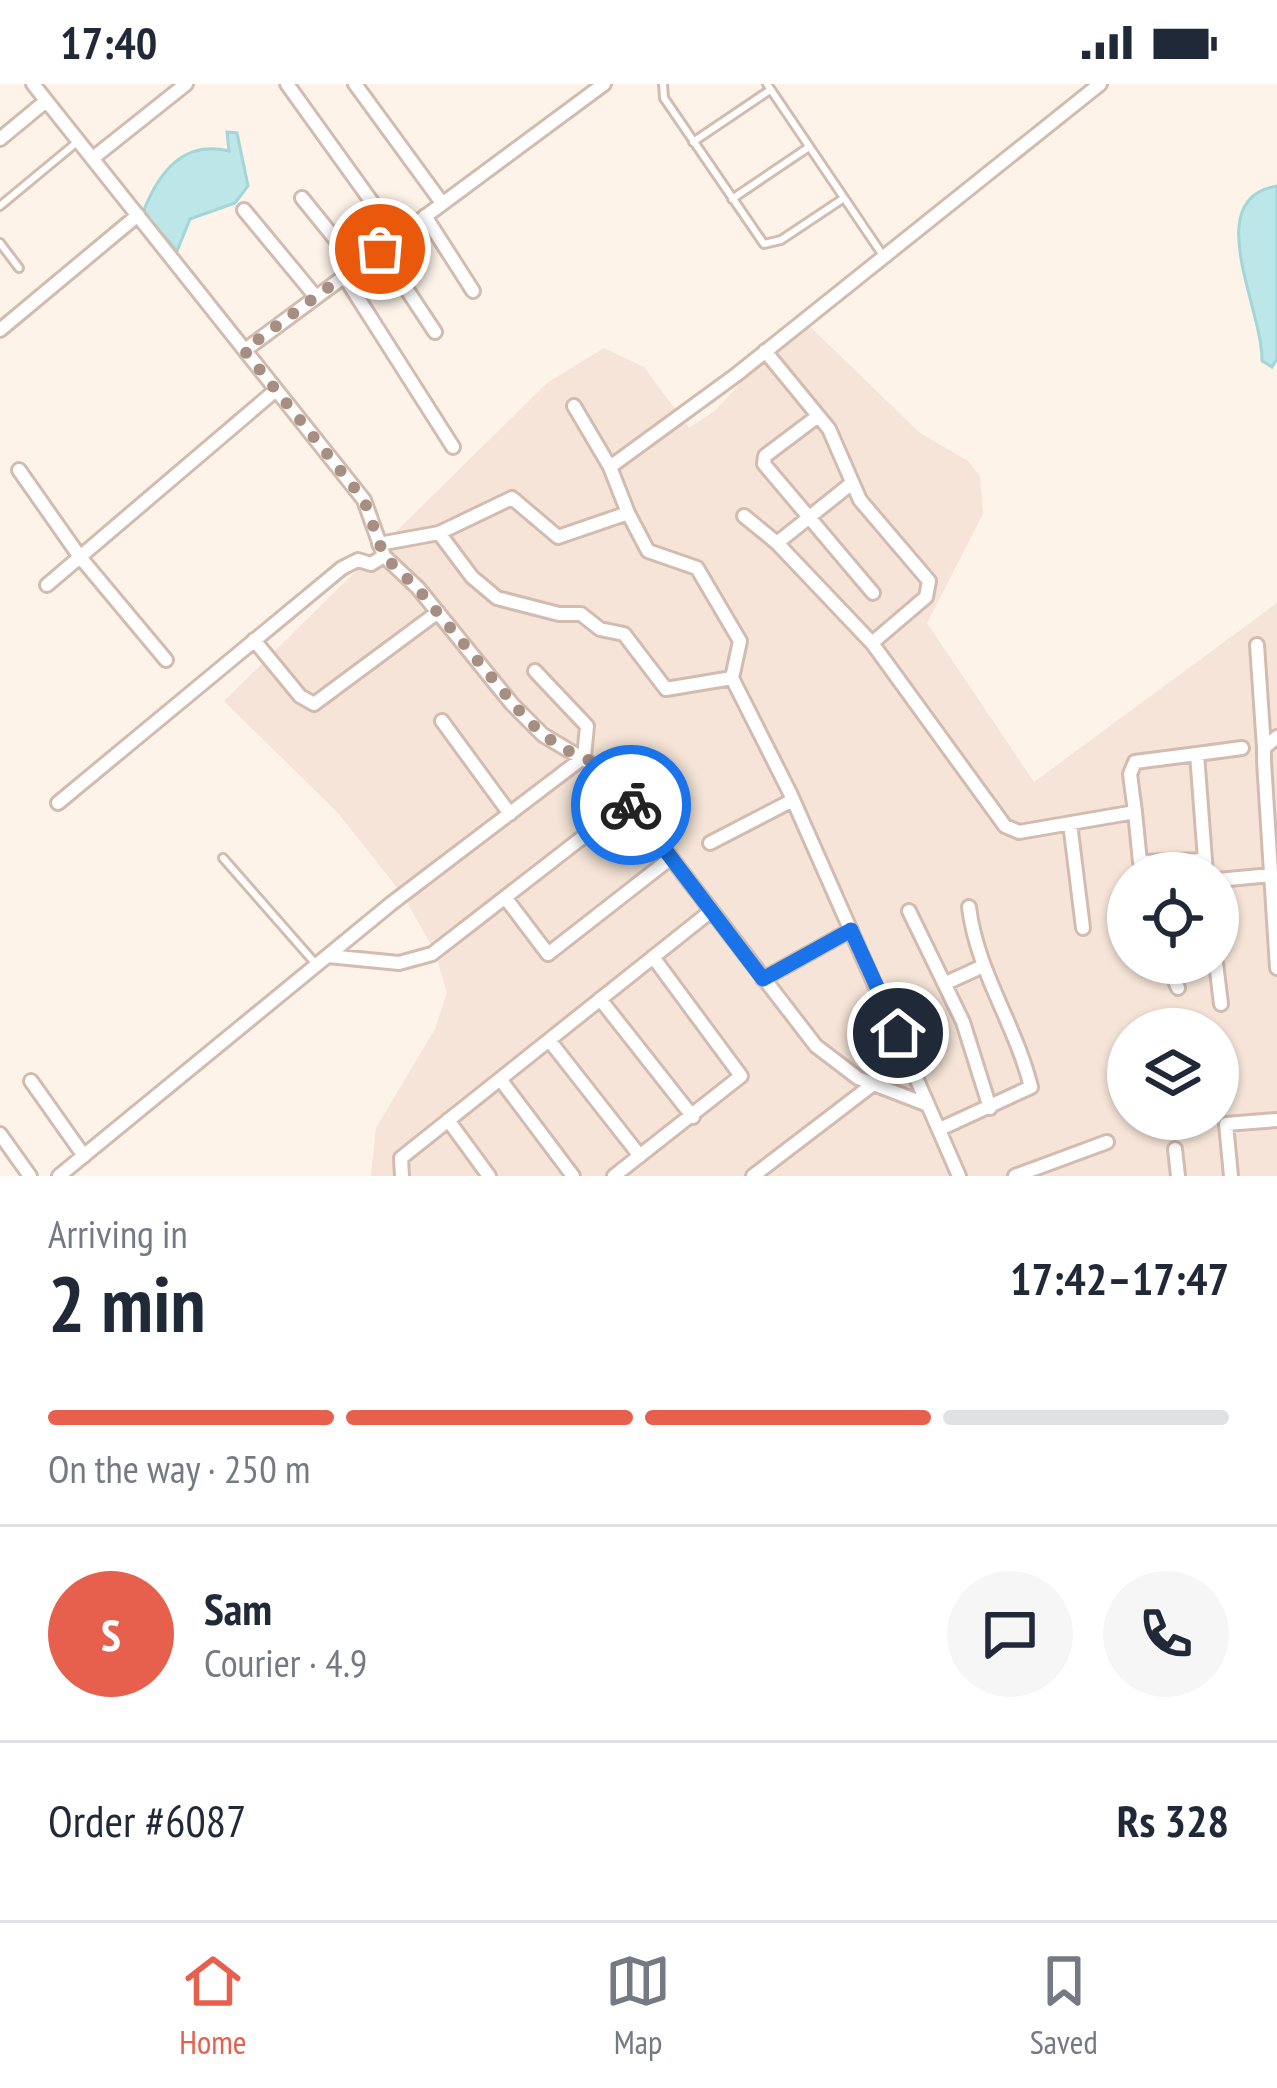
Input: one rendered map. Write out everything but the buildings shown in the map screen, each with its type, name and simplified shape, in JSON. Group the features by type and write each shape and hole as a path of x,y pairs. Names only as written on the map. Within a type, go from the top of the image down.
{"street":[{"path":"33,84 364,500 382,550 527,720 558,746 605,772 816,1046 872,1085 928,1105"},
{"path":"93,158 186,84"},
{"path":"287,84 397,237"},
{"path":"355,84 442,203"},
{"path":"244,350 604,84"},
{"path":"610,466 765,351 1100,84"},
{"path":"0,139 46,101"},
{"path":"302,198 357,266"},
{"path":"244,210 316,297"},
{"path":"0,330 138,215"},
{"path":"425,216 473,292"},
{"path":"380,249 435,332"},
{"path":"344,276 453,447"},
{"path":"765,351 843,451 852,483 929,581 926,597 872,643"},
{"path":"47,585 276,390"},
{"path":"574,406 610,466 648,551 697,568 740,641 732,678 793,800 959,1176"},
{"path":"818,416 764,460 873,593"},
{"path":"19,470 80,557 166,660"},
{"path":"777,543 852,483"},
{"path":"58,803 342,568 358,560 371,564 382,550 439,533 512,498 558,537 628,513"},
{"path":"744,516 777,543 872,643 1005,826 1019,832 1135,812"},
{"path":"439,533 472,577 497,598 559,614 581,614 600,629 624,634 666,689 732,678"},
{"path":"254,640 300,696 314,704 437,612"},
{"path":"1257,646 1277,968"},
{"path":"59,1176 322,961 584,757 587,726 536,671"},
{"path":"442,722 510,814"},
{"path":"1264,748 1277,737"},
{"path":"1140,852 1130,774 1135,762 1242,748"},
{"path":"1197,754 1205,852"},
{"path":"710,843 793,800"},
{"path":"322,961 418,960 507,901 628,802"},
{"path":"1070,823 1083,928"},
{"path":"507,901 548,953 671,858"},
{"path":"1239,878 1271,875"},
{"path":"940,1129 1031,1087 1004,1003 981,967 969,907"},
{"path":"402,1176 400,1158 711,911"},
{"path":"909,911 946,983 991,1108"},
{"path":"763,979 851,930"},
{"path":"614,1176 741,1076 653,957"},
{"path":"946,983 981,967"},
{"path":"1176,984 1178,988"},
{"path":"1219,984 1221,1004"},
{"path":"600,999 693,1117"},
{"path":"549,1040 640,1156"},
{"path":"500,1079 573,1176"},
{"path":"32,1081 84,1156"},
{"path":"753,1176 872,1085"},
{"path":"448,1120 489,1176"},
{"path":"1231,1176 1226,1124 1277,1120"},
{"path":"0,1134 30,1176"},
{"path":"1015,1176 1107,1142"},
{"path":"1174,1149 1178,1176"}],"lane":[{"path":"663,84 661,92 759,239 772,244 844,198"},
{"path":"693,142 768,87 882,254"},
{"path":"0,206 79,141"},
{"path":"732,199 809,146"},
{"path":"0,243 20,268"},
{"path":"223,858 322,961"}],"shaded area":[{"path":"800,317 920,433 968,461 980,476 983,514 927,623 1034,782 1277,603 1277,1176 371,1176 376,1128 435,1029 447,993 435,952 403,895 338,813 224,701 547,383 604,348 644,367 689,428 716,410"}],"water":[{"path":"227,132 237,133 248,186 235,203 190,219 177,251 143,212 175,162 198,150 229,151"},
{"path":"1277,186 1277,359 1272,367 1262,361 1239,233 1242,211 1254,195"}],"way so far":[{"path":"380,249 244,350 364,500 384,556 418,589 527,720 558,746 597,764 631,805"}],"route":[{"path":"631,805 763,979 851,930 898,1033"}]}
